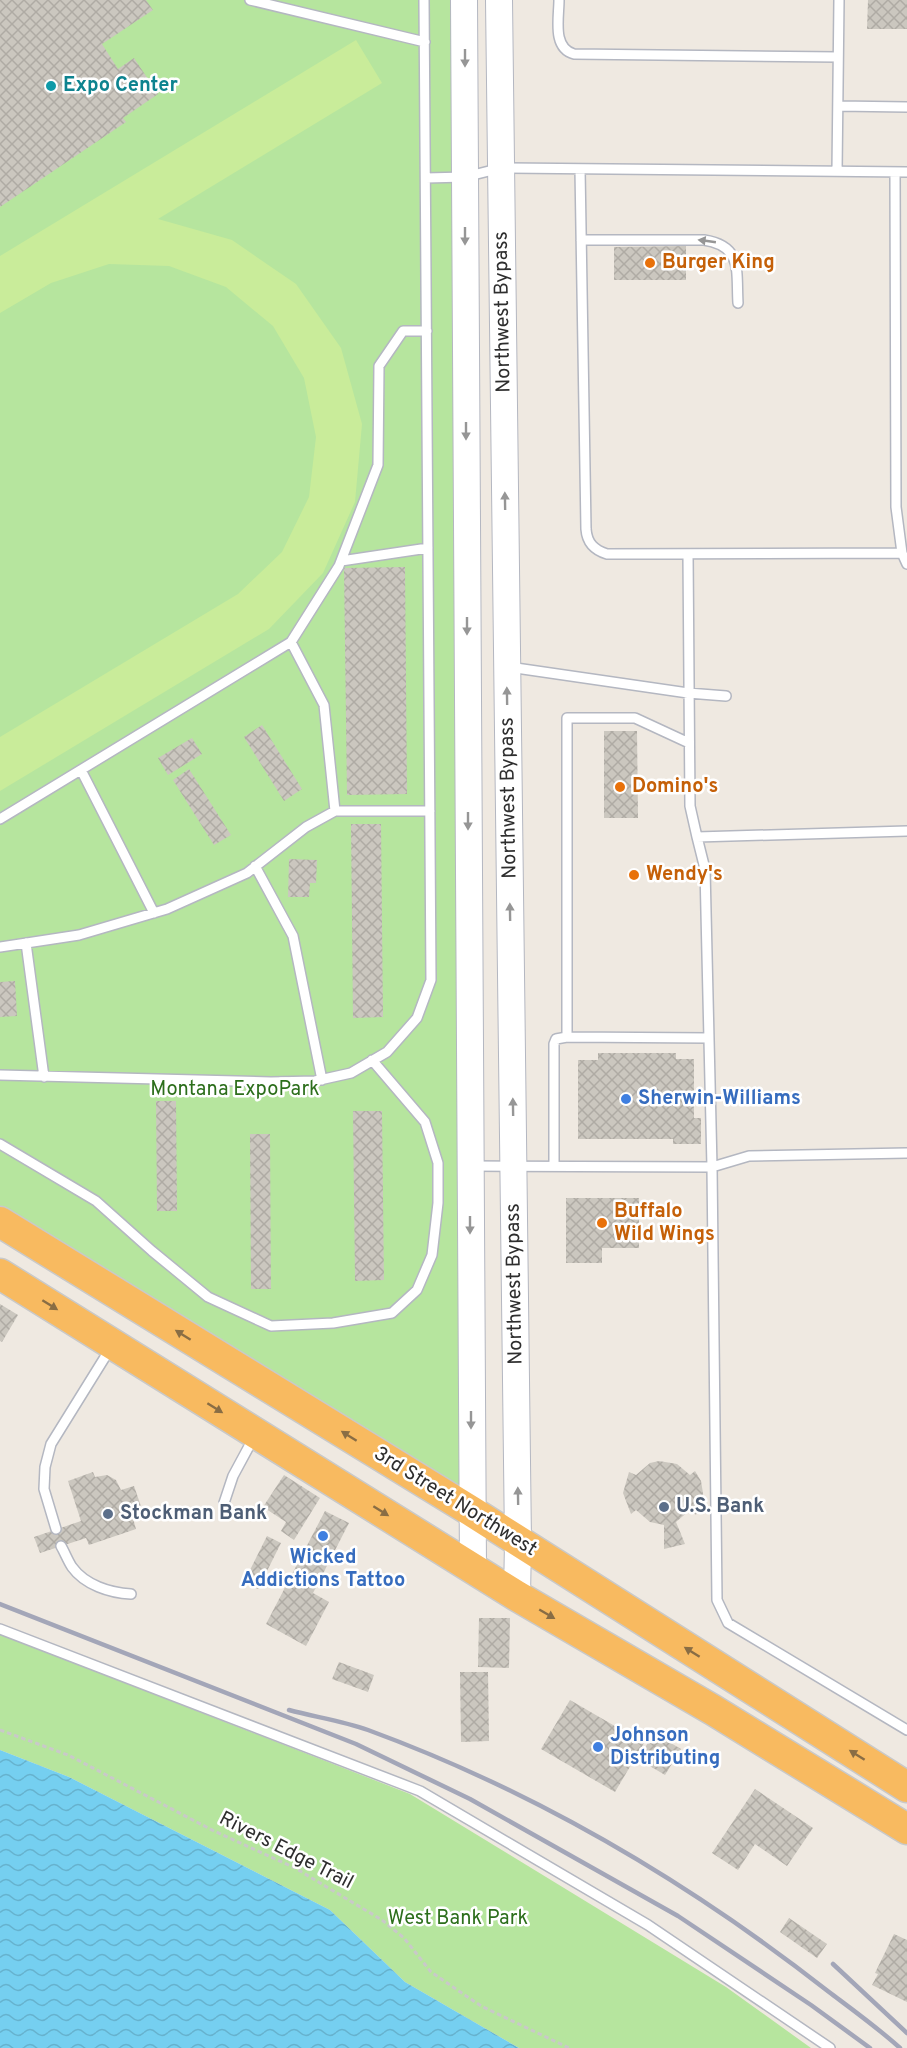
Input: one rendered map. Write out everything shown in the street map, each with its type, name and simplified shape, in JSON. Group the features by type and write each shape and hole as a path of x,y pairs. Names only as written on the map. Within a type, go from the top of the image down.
{"highway":[{"name":"3rd Street Northwest","path":"0,1222 471,1511 901,1812"},
{"name":"3rd Street Northwest","path":"0,1274 517,1596 713,1710 901,1812"}],"main road":[{"name":"Northwest Bypass","path":"464,0 473,1569"},
{"name":"Northwest Bypass","path":"499,0 517,1596"}],"lane":[{"path":"250,0 425,42"},
{"path":"0,1076 271,1082 322,1080 351,1073 387,1052 417,1018 431,980 424,0"},
{"path":"559,0 559,40 564,50 574,54 838,57"},
{"path":"837,171 838,0"},
{"path":"838,106 907,106"},
{"path":"426,178 465,177 501,168 907,172"},
{"path":"580,169 586,536 594,549 607,554 902,553"},
{"path":"895,172 896,507 902,553 907,564"},
{"path":"581,240 704,240 716,242 729,248 735,261 738,303"},
{"path":"0,819 291,642 341,561 378,465 379,366 404,331 427,331"},
{"path":"341,561 428,548"},
{"path":"688,554 690,806 705,869 712,1167 717,1600 728,1623 907,1730"},
{"path":"291,642 324,705 334,811"},
{"path":"507,666 688,693 726,696"},
{"path":"567,1038 567,718 635,718 689,743"},
{"path":"81,770 154,913"},
{"path":"0,947 79,935 167,909 246,873 306,827 334,811 430,811"},
{"path":"697,837 907,831"},
{"path":"255,866 293,936 322,1080"},
{"path":"27,943 44,1077"},
{"path":"554,1166 555,1039 709,1038"},
{"path":"0,1144 96,1201 208,1297 271,1326 333,1323 392,1313 417,1290 432,1255 438,1203 438,1163 425,1122 372,1060"},
{"path":"470,1166 712,1167 749,1156 907,1153"},
{"path":"56,1529 44,1490 45,1467 51,1444 113,1344"},
{"path":"224,1503 233,1476 256,1433"},
{"path":"61,1546 73,1568 91,1583 114,1593 131,1594"},
{"path":"0,1629 420,1791 648,1925 830,2048"}],"path":[{"name":"Rivers Edge Trail","path":"0,1730 68,1755 214,1831 295,1868 382,1920 404,1938 431,1972 481,2006 569,2048"}],"green space":[{"name":"Montana ExpoPark","path":"0,0 464,0 471,1511 0,1221"},
{"path":"356,40 382,83 158,219 232,240 296,284 341,348 362,424 355,502 323,573 269,629 0,791 0,737 238,594 282,552 309,497 316,437 304,378 273,326 226,287 169,266 109,264 51,283 0,313 0,256"},
{"name":"West Bank Park","path":"0,1634 410,1794 726,1987 811,2048 519,2048 405,1982 330,1910 69,1777 0,1750"}],"water":[{"path":"0,1750 69,1777 330,1910 405,1982 519,2048 0,2048"}],"building":[{"name":"Expo Center","path":"0,0 146,0 153,10 102,44 118,69 134,58 158,94 123,118 126,122 0,207"},
{"path":"868,0 907,0 907,29 867,29"},
{"name":"Burger King","path":"686,246 686,280 614,280 614,247"},
{"path":"405,567 407,794 347,795 344,568"},
{"path":"262,725 302,789 284,801 244,737"},
{"path":"604,731 637,731 638,818 604,818"},
{"path":"192,738 202,754 168,775 158,758"},
{"path":"189,769 231,835 214,845 173,780"},
{"path":"351,824 381,824 383,1017 353,1018"},
{"path":"289,859 317,860 316,883 310,883 309,897 288,897"},
{"path":"15,981 17,1016 0,1017 0,982"},
{"path":"598,1053 676,1053 676,1059 694,1059 694,1118 701,1118 701,1144 673,1144 673,1139 578,1139 578,1060 598,1060"},
{"path":"156,1101 176,1101 177,1211 157,1211"},
{"path":"353,1111 382,1111 384,1280 355,1281"},
{"path":"250,1134 270,1134 271,1289 251,1289"},
{"name":"Buffalo Wild Wings","path":"566,1198 639,1198 639,1248 602,1248 602,1263 566,1263"},
{"path":"0,1304 18,1315 2,1342 0,1341"},
{"name":"U.S. Bank","path":"659,1461 677,1464 690,1475 695,1471 701,1481 703,1493 696,1515 690,1510 676,1522 685,1544 664,1549 664,1525 650,1522 636,1510 631,1514 623,1493 629,1472 636,1475 650,1463"},
{"name":"Stockman Bank","path":"93,1472 95,1477 107,1475 116,1480 121,1490 134,1486 143,1512 132,1515 136,1529 89,1545 86,1538 40,1553 34,1537 81,1521 68,1481"},
{"path":"284,1475 320,1498 294,1540 281,1531 286,1522 263,1507"},
{"path":"325,1511 349,1523 313,1593 329,1602 306,1646 266,1624"},
{"path":"267,1536 281,1543 258,1589 244,1582"},
{"path":"479,1618 510,1618 509,1668 478,1667"},
{"path":"339,1662 374,1675 368,1692 332,1679"},
{"path":"460,1672 488,1672 489,1741 461,1742"},
{"path":"570,1700 644,1743 615,1792 541,1749"},
{"path":"654,1733 681,1749 665,1775 638,1759"},
{"path":"755,1789 813,1828 787,1866 755,1844 738,1870 712,1853"},
{"path":"789,1918 827,1944 817,1958 780,1932"},
{"path":"894,1934 907,1940 907,2002 872,1985 878,1974 875,1973"}],"railway":[{"path":"0,1604 356,1744 470,1799 678,1916 811,2005 870,2048"},
{"path":"289,1710 368,1730 430,1754 491,1781 609,1843 666,1877 776,1952 900,2048"},
{"path":"833,1964 907,2033"}],"place":[{"name":"Expo Center","path":"51,86"},
{"name":"Burger King","path":"650,263"},
{"name":"Domino's","path":"620,787"},
{"name":"Wendy's","path":"634,875"},
{"name":"Sherwin-Williams","path":"626,1099"},
{"name":"Buffalo Wild Wings","path":"602,1223"},
{"name":"U.S. Bank","path":"664,1507"},
{"name":"Stockman Bank","path":"108,1514"},
{"name":"Wicked Addictions Tattoo","path":"323,1536"},
{"name":"Johnson Distributing","path":"598,1747"}]}
